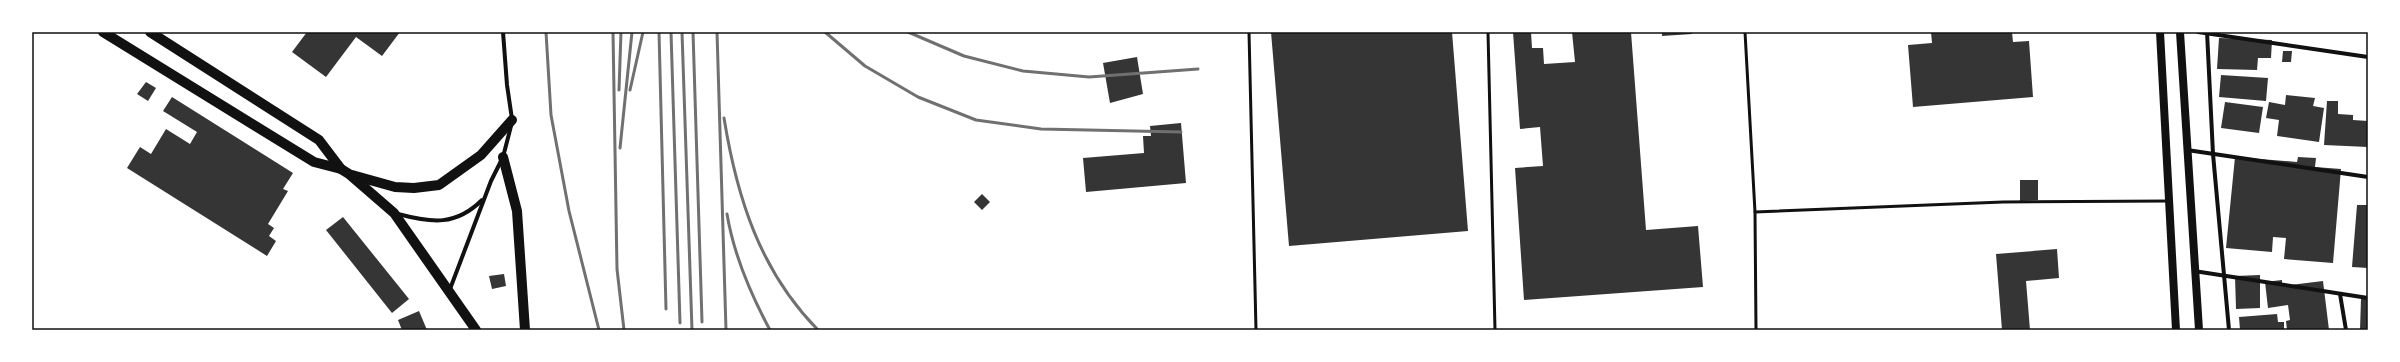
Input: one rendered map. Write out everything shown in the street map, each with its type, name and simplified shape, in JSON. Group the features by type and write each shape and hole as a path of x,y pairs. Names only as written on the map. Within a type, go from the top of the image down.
{"main road":[{"path":"103,32 314,162 395,187 414,188 440,185 481,155 512,120"},
{"path":"150,32 319,140 345,172 394,213 476,330"},
{"path":"2160,32 2176,330"},
{"path":"2180,32 2193,271 2198,330"},
{"path":"503,158 517,211 525,330"}],"street":[{"path":"449,290 484,198 503,158 512,120 507,85 503,32"},
{"path":"2198,32 2368,57"},
{"path":"2207,33 2213,154 2229,330"},
{"path":"2187,150 2368,177"},
{"path":"394,213 425,221 441,221 471,211 484,198"},
{"path":"2193,271 2368,298"},
{"path":"2340,294 2346,330"}],"lane":[{"path":"1249,32 1256,330"},
{"path":"1488,32 1495,330"},
{"path":"1745,32 1755,212 1756,330"},
{"path":"1755,212 2002,202 2169,201"}],"building":[{"path":"307,32 400,32 382,56 356,37 326,77 292,52"},
{"path":"1271,32 1452,32 1468,231 1289,246"},
{"path":"1513,32 1531,32 1532,48 1543,48 1544,64 1575,62 1572,32 1631,32 1646,230 1698,226 1703,287 1524,300 1515,168 1543,166 1540,127 1520,129"},
{"path":"1662,32 1692,32 1692,34 1662,36"},
{"path":"1931,32 2012,32 2013,42 2029,41 2033,97 1913,107 1908,45 1932,43"},
{"path":"2219,38 2272,40 2271,58 2258,58 2257,70 2217,69"},
{"path":"2283,51 2292,51 2291,62 2282,62"},
{"path":"1137,57 1143,94 1110,103 1103,63"},
{"path":"2221,75 2268,78 2266,101 2219,97"},
{"path":"146,82 156,88 148,101 137,94"},
{"path":"2286,95 2315,98 2313,106 2324,108 2319,142 2277,136 2279,120 2266,118 2269,102 2285,105"},
{"path":"172,97 293,173 283,189 288,191 268,224 274,228 269,236 276,241 267,256 127,168 140,147 151,154 166,129 190,144 197,132 163,111"},
{"path":"2327,101 2338,101 2338,114 2353,115 2353,120 2368,121 2368,147 2324,145"},
{"path":"2225,102 2263,107 2259,133 2221,128"},
{"path":"1181,123 1186,183 1086,192 1083,158 1144,153 1143,136 1151,136 1150,126"},
{"path":"2235,157 2297,162 2298,157 2316,158 2315,167 2341,169 2333,263 2284,259 2286,238 2273,237 2272,252 2226,248"},
{"path":"2020,180 2038,180 2038,200 2020,201"},
{"path":"982,194 990,202 982,210 974,202"},
{"path":"2357,205 2368,205 2368,268 2352,267"},
{"path":"343,217 409,299 392,313 326,230"},
{"path":"2057,249 2059,278 2026,281 2030,330 2002,330 1996,254"},
{"path":"504,274 506,286 492,289 489,276"},
{"path":"2260,275 2260,308 2236,309 2235,276"},
{"path":"2282,280 2282,286 2323,281 2329,330 2287,330 2286,321 2290,320 2288,305 2268,308 2265,282"},
{"path":"2361,298 2368,298 2368,330 2360,330"},
{"path":"419,311 427,330 402,330 398,320"},
{"path":"2277,314 2278,322 2284,322 2284,330 2240,330 2239,317"}],"railway":[{"path":"546,32 551,115 569,211 599,330"},
{"path":"613,32 617,269 624,330"},
{"path":"619,90 621,32"},
{"path":"620,148 632,32"},
{"path":"630,90 643,32"},
{"path":"659,32 666,309"},
{"path":"671,32 680,323"},
{"path":"682,32 692,330"},
{"path":"693,32 702,322"},
{"path":"717,32 726,330"},
{"path":"825,32 865,66 918,97 976,120 1041,129 1181,132"},
{"path":"908,32 964,56 1023,71 1089,77 1198,69"},
{"path":"724,118 736,177 754,232 766,258 781,283 798,307 818,330"},
{"path":"727,214 738,259 756,302 770,330"}]}
